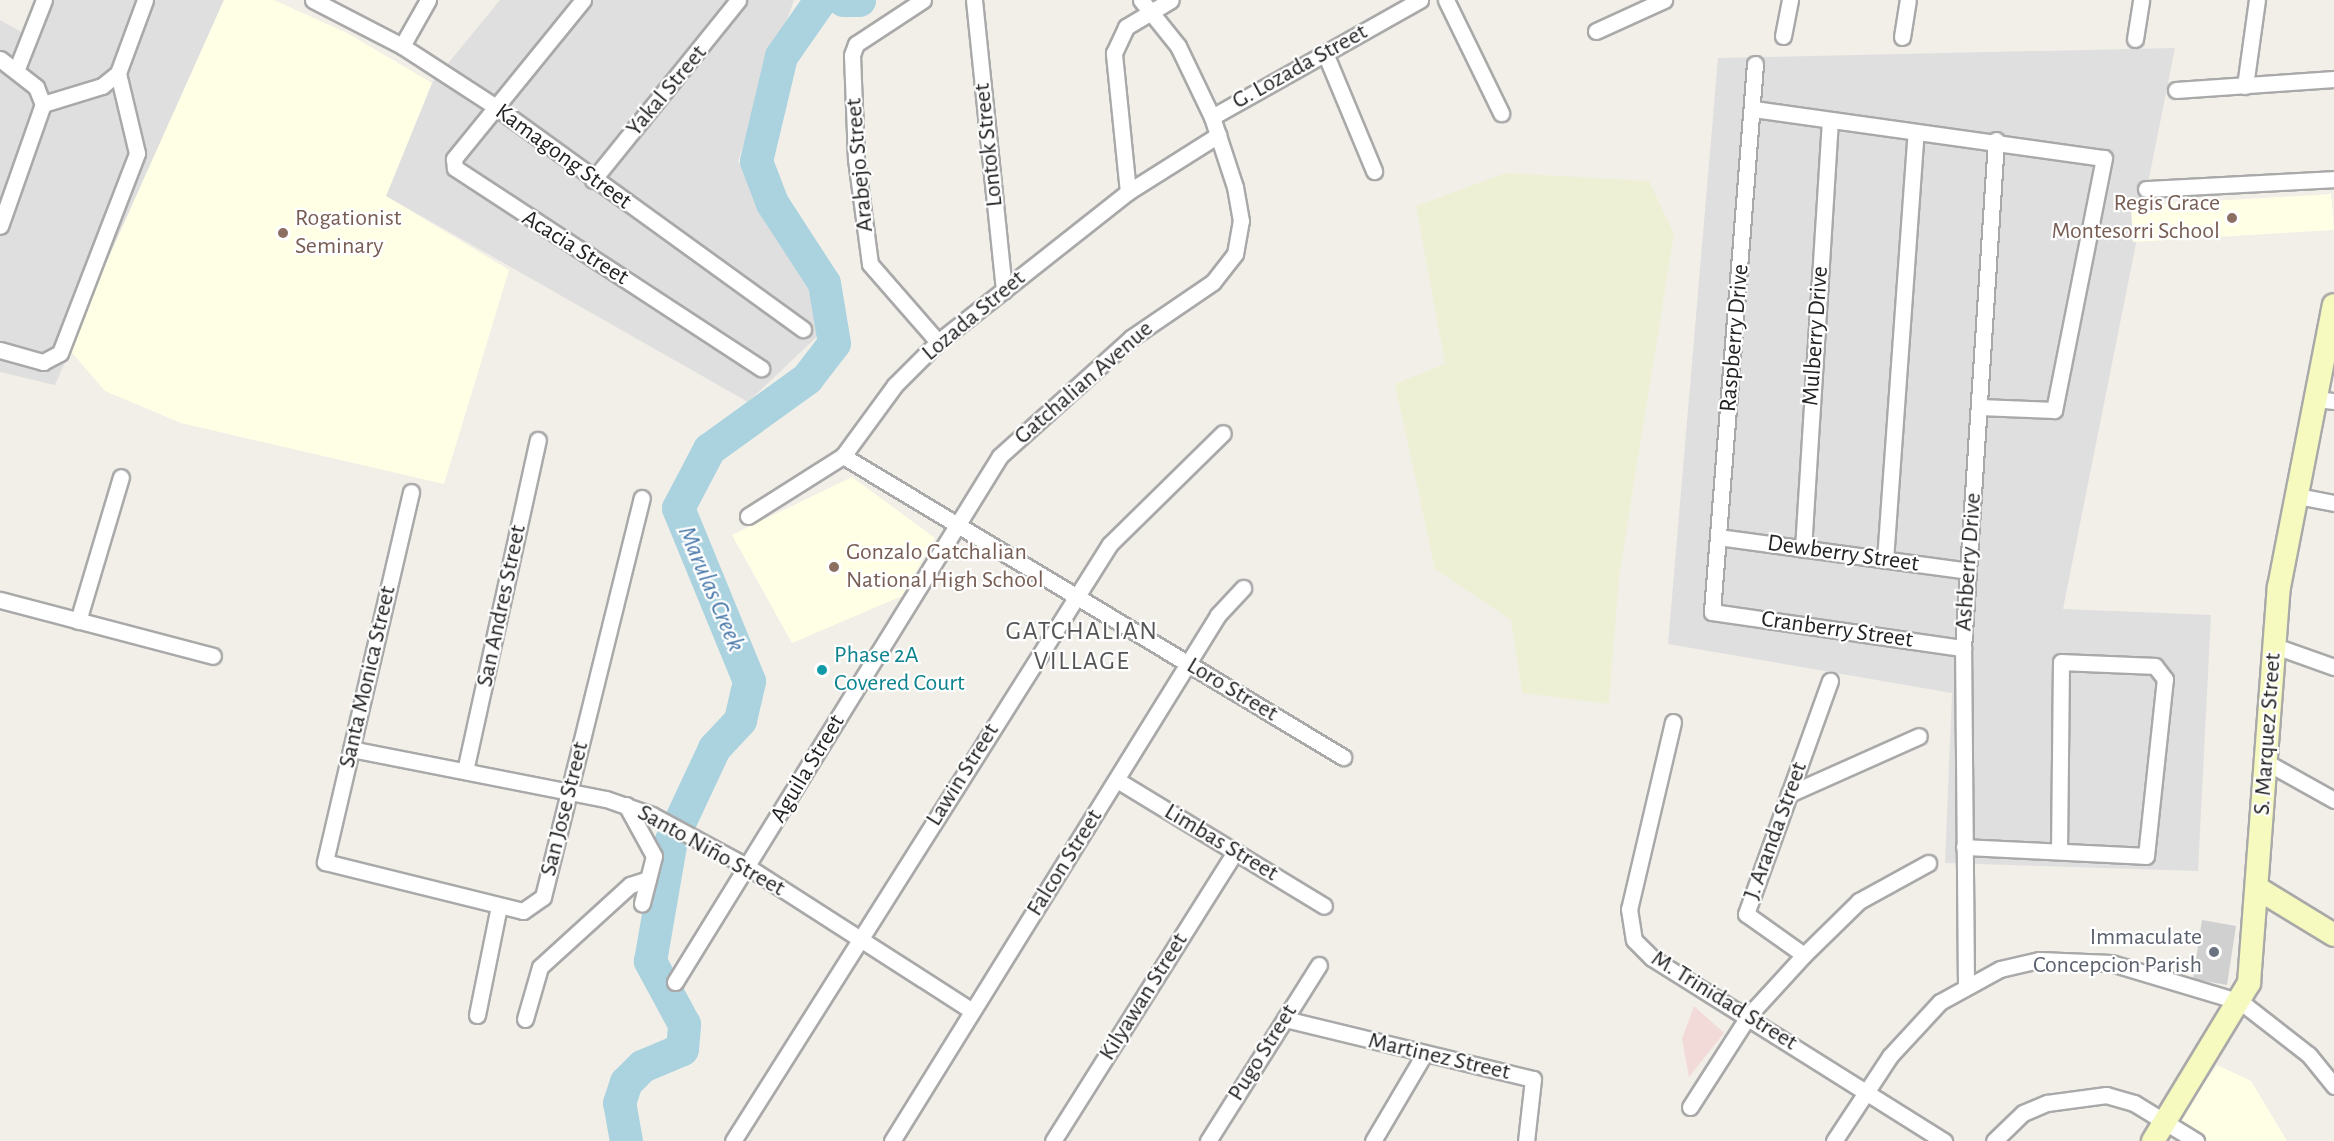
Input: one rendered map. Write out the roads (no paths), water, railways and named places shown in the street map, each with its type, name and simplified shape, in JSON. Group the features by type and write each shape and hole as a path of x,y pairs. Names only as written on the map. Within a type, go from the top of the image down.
{"street":[{"path":"16,71 44,0"},
{"path":"43,104 102,86 118,73 145,0"},
{"name":"Kamagong Street","path":"313,0 402,46 496,107 593,180 803,329"},
{"path":"402,46 428,0"},
{"path":"496,107 584,0"},
{"name":"Yakal Street","path":"593,180 738,0"},
{"name":"Arabejo Street","path":"924,0 856,44 852,55 856,159 870,264 938,342"},
{"name":"Lontok Street","path":"974,0 1004,290"},
{"path":"1128,192 1114,54 1122,32 1146,6 1171,0"},
{"name":"G. Lozada Street","path":"1212,117 1420,0"},
{"path":"1446,0 1501,113"},
{"path":"1596,31 1664,0"},
{"path":"1783,36 1790,0"},
{"path":"1902,37 1908,0"},
{"path":"2135,39 2141,0"},
{"path":"2245,86 2257,0"},
{"name":"Gatchalian Avenue","path":"957,524 1000,456 1131,338 1213,282 1235,254 1241,221 1212,117 1195,76 1146,6"},
{"path":"1325,53 1374,171"},
{"path":"0,59 36,87 43,104 0,226"},
{"name":"Raspberry Drive","path":"1712,612 1754,109 1755,63"},
{"path":"0,350 43,362 60,352 137,153 118,73"},
{"path":"2176,90 2334,79"},
{"name":"Acacia Street","path":"496,107 454,159 461,176 761,368"},
{"path":"1754,109 1830,124 1996,140 2104,158 2054,410 1979,407"},
{"name":"Mulberry Drive","path":"1803,549 1830,124"},
{"path":"1885,560 1916,132"},
{"name":"Lozada Street","path":"748,516 843,456 895,385 938,342 1128,192 1218,135"},
{"name":"Ashberry Drive","path":"1966,986 1963,648 1996,140"},
{"path":"2146,189 2334,179"},
{"name":"S. Marquez Street","path":"2153,1141 2241,1002 2249,983 2279,587 2298,496 2326,400 2334,305"},
{"name":"Lawin Street","path":"733,1141 1076,596 1128,520 1223,433"},
{"name":"San Andres Street","path":"465,771 538,440"},
{"name":"Loro Street","path":"843,456 1343,757"},
{"path":"78,621 121,477"},
{"name":"Santa Monica Street","path":"325,862 411,492"},
{"path":"2298,496 2334,503"},
{"name":"San Jose Street","path":"325,862 523,911 539,904 642,498"},
{"name":"Aguila Street","path":"675,982 748,867 957,524"},
{"name":"Dewberry Street","path":"1718,537 1968,572"},
{"name":"Falcon Street","path":"892,1141 1190,664 1218,615 1243,588"},
{"path":"0,600 213,656"},
{"name":"Cranberry Street","path":"1712,612 1963,648"},
{"path":"2275,646 2334,668"},
{"path":"1964,847 2146,856 2164,679 2155,666 2061,662 2058,850"},
{"name":"J. Aranda Street","path":"1804,955 1746,914 1830,681"},
{"name":"M. Trinidad Street","path":"1673,722 1629,909 1630,930 1652,958 1749,1015 1944,1141"},
{"path":"1789,794 1919,736"},
{"name":"Santo Niño Street","path":"351,749 569,792 626,805 652,814 748,867 972,1011"},
{"path":"2266,762 2334,800"},
{"name":"Limbas Street","path":"1117,780 1324,906"},
{"path":"626,805 654,856 642,903"},
{"name":"Kilyawan Street","path":"1053,1141 1235,852"},
{"path":"1690,1107 1749,1015 1804,955 1859,901 1928,863"},
{"path":"525,1019 540,966 630,885 648,879"},
{"path":"2257,888 2334,935"},
{"path":"477,1015 499,906"},
{"path":"1834,1141 1866,1091 1917,1025 1966,986 2000,969 2076,959 2111,963 2241,1002 2309,1055 2334,1086"},
{"name":"Pugo Street","path":"1208,1141 1319,965"},
{"name":"Martinez Street","path":"1284,1019 1423,1056 1533,1079 1526,1141"},
{"path":"1373,1141 1423,1056"},
{"path":"1994,1141 2023,1113 2078,1096 2106,1095 2167,1121 2196,1141"}],"waterway":[{"name":"Marulas Creek","path":"626,1141 619,1103 626,1082 642,1066 682,1049 684,1024 650,961 671,840 714,748 740,720 749,681 678,508 709,449 807,378 834,343 824,283 772,203 756,161 781,56 820,0"},
{"name":"Marulas Creek","path":"843,0 859,0"}],"place":[{"name":"Regis Grace Montesorri School","path":"2232,218"},
{"name":"Rogationist Seminary","path":"283,233"},
{"name":"Gonzalo Gatchalian National High School","path":"834,567"},
{"name":"Phase 2A Covered Court","path":"822,670"},
{"name":"Immaculate Concepcion Parish","path":"2214,952"}],"district":[{"name":"GATCHALIAN VILLAGE","path":"1082,647"}]}
